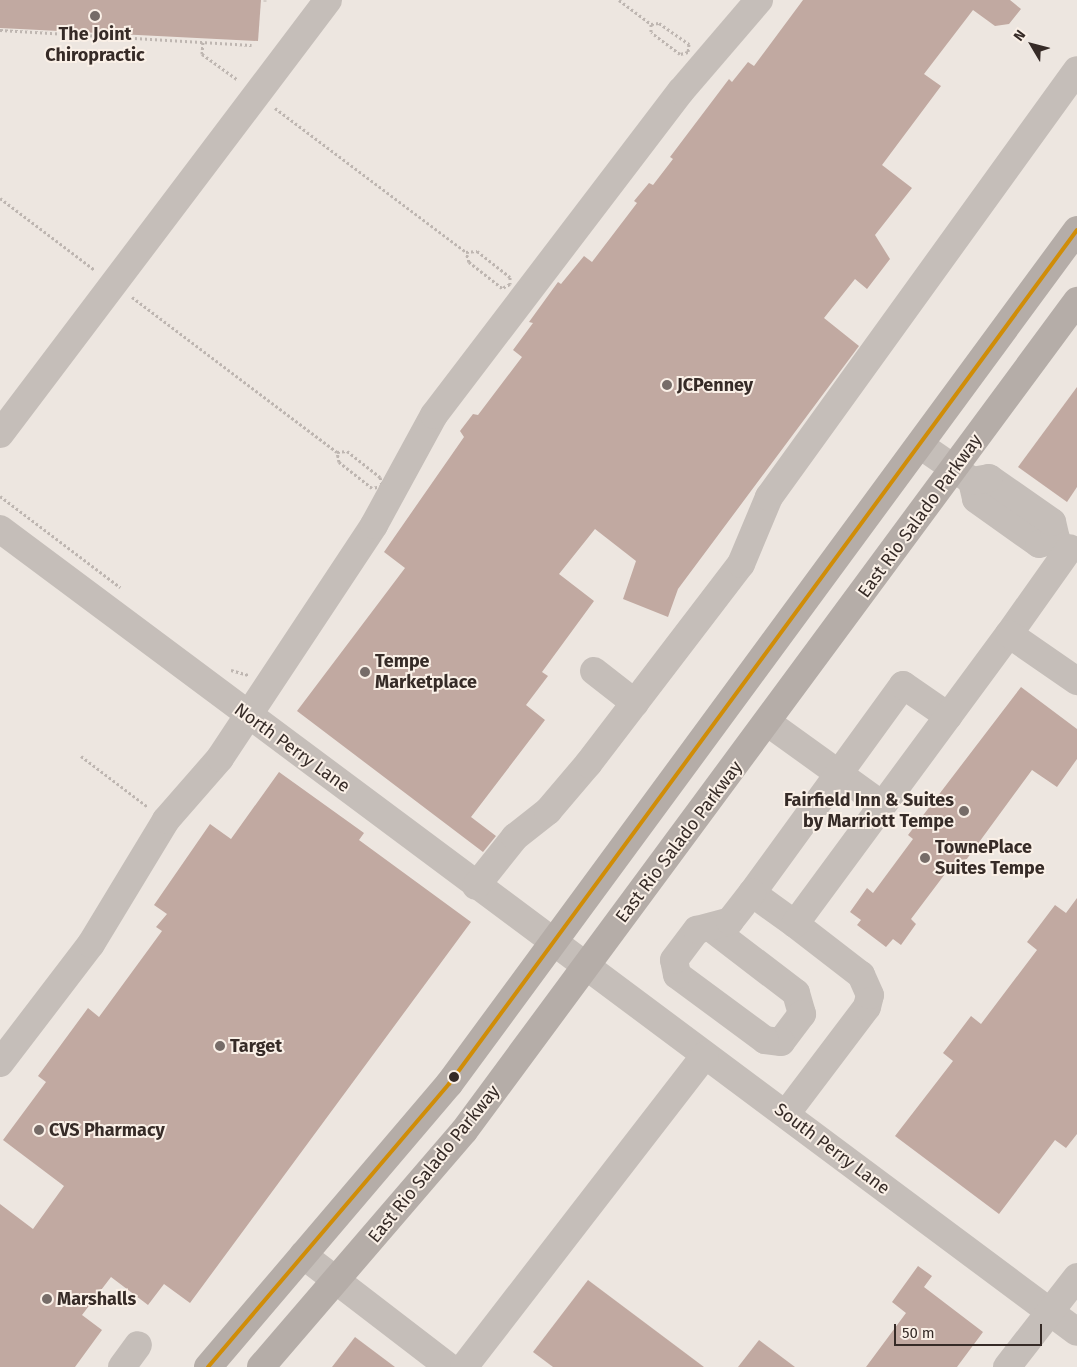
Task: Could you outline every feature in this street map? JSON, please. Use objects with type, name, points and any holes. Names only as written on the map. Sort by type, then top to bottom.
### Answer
[{"type":"main road","points":[[208,1367],[450,1084],[1077,230]]},
{"type":"main road","name":"East Rio Salado Parkway","points":[[267,1365],[464,1131],[767,722],[963,475],[1077,301]]},
{"type":"street","points":[[0,434],[328,0]]},
{"type":"street","points":[[0,1063],[91,944],[158,832],[183,798],[220,758],[374,525],[434,415],[682,91],[759,0]]},
{"type":"street","points":[[476,886],[515,837],[548,811],[635,703],[741,564],[769,497],[1077,70]]},
{"type":"street","points":[[920,445],[963,475],[976,499],[1039,544],[1068,542]]},
{"type":"street","name":"North Perry Lane","points":[[0,529],[586,967]]},
{"type":"street","points":[[795,924],[1009,634],[1068,542]]},
{"type":"street","points":[[1009,634],[1073,670]]},
{"type":"street","points":[[594,671],[635,703]]},
{"type":"street","points":[[711,928],[796,993],[802,1014],[781,1042],[765,1040],[677,975],[674,960],[697,930],[711,928],[730,921],[903,685],[948,716]]},
{"type":"street","points":[[767,722],[882,805]]},
{"type":"street","points":[[752,893],[861,975],[870,994],[867,1007],[786,1114]]},
{"type":"street","name":"South Perry Lane","points":[[586,967],[1077,1332]]},
{"type":"street","points":[[464,1367],[706,1055]]},
{"type":"street","points":[[303,1255],[339,1280],[449,1367]]},
{"type":"street","points":[[1006,1367],[1077,1277]]},
{"type":"street","points":[[122,1367],[138,1345]]},
{"type":"path","points":[[619,0],[651,24],[659,23],[689,44],[688,52],[680,54],[651,32],[651,24]]},
{"type":"path","points":[[0,30],[252,45]]},
{"type":"path","points":[[203,42],[202,54],[240,82]]},
{"type":"path","points":[[268,103],[466,252],[469,262],[502,288],[510,284],[510,277],[477,251],[466,252]]},
{"type":"path","points":[[0,198],[104,276]]},
{"type":"path","points":[[124,291],[337,452],[339,462],[372,488],[382,486],[380,477],[347,451],[337,452]]},
{"type":"path","points":[[0,496],[128,592]]},
{"type":"path","points":[[224,665],[255,680]]},
{"type":"path","points":[[81,756],[152,810]]},
{"type":"building","points":[[0,0],[261,0],[258,41],[0,28]]},
{"type":"building","points":[[803,0],[1010,0],[1021,9],[1009,24],[995,26],[973,10],[924,74],[941,86],[882,165],[912,188],[875,235],[890,259],[867,289],[855,279],[824,318],[859,346],[678,589],[668,617],[623,599],[636,561],[595,529],[559,574],[594,601],[542,672],[548,676],[526,705],[545,720],[471,817],[496,836],[483,852],[297,711],[405,568],[384,552],[464,437],[460,431],[473,414],[478,415],[522,357],[513,350],[533,323],[529,322],[558,282],[561,284],[584,256],[592,262],[637,203],[634,201],[649,183],[653,185],[673,159],[670,157],[729,79],[732,82],[748,62],[754,66]]},
{"type":"building","points":[[1077,387],[1077,487],[1067,502],[1018,467]]},
{"type":"building","name":"Fairfield Inn & Suites by Marriott Tempe","points":[[1021,687],[1077,729],[1077,759],[1057,787],[1032,770],[958,871],[951,866],[911,919],[916,924],[901,945],[893,939],[886,947],[857,925],[861,920],[850,912],[867,888],[873,893],[913,839],[908,835]]},
{"type":"building","name":"Target","points":[[279,772],[364,833],[359,840],[471,922],[190,1303],[164,1284],[148,1305],[111,1277],[82,1315],[102,1330],[75,1367],[0,1367],[0,1204],[33,1229],[64,1186],[3,1140],[46,1082],[38,1076],[88,1008],[99,1017],[162,931],[156,927],[167,914],[154,905],[210,824],[231,839]]},
{"type":"building","points":[[1077,898],[1077,1134],[1066,1148],[1055,1140],[999,1214],[895,1136],[953,1061],[943,1053],[971,1016],[981,1024],[1037,950],[1027,942],[1055,905],[1066,913]]},
{"type":"building","points":[[918,1266],[932,1276],[924,1287],[983,1332],[957,1367],[866,1367],[906,1313],[892,1302]]},
{"type":"building","points":[[588,1280],[704,1367],[553,1367],[533,1352]]},
{"type":"building","points":[[355,1337],[395,1367],[332,1367]]},
{"type":"building","points":[[759,1340],[795,1367],[738,1367]]},
{"type":"transit line","points":[[208,1367],[449,1084],[1077,230]]},
{"type":"place","name":"The Joint Chiropractic","points":[[95,16]]},
{"type":"place","name":"JCPenney","points":[[667,385]]},
{"type":"place","name":"Tempe Marketplace","points":[[365,672]]},
{"type":"place","name":"Fairfield Inn & Suites by Marriott Tempe","points":[[964,811]]},
{"type":"place","name":"TownePlace Suites Tempe","points":[[925,858]]},
{"type":"place","name":"Target","points":[[220,1046]]},
{"type":"place","name":"CVS Pharmacy","points":[[39,1130]]},
{"type":"place","name":"Marshalls","points":[[47,1299]]}]
